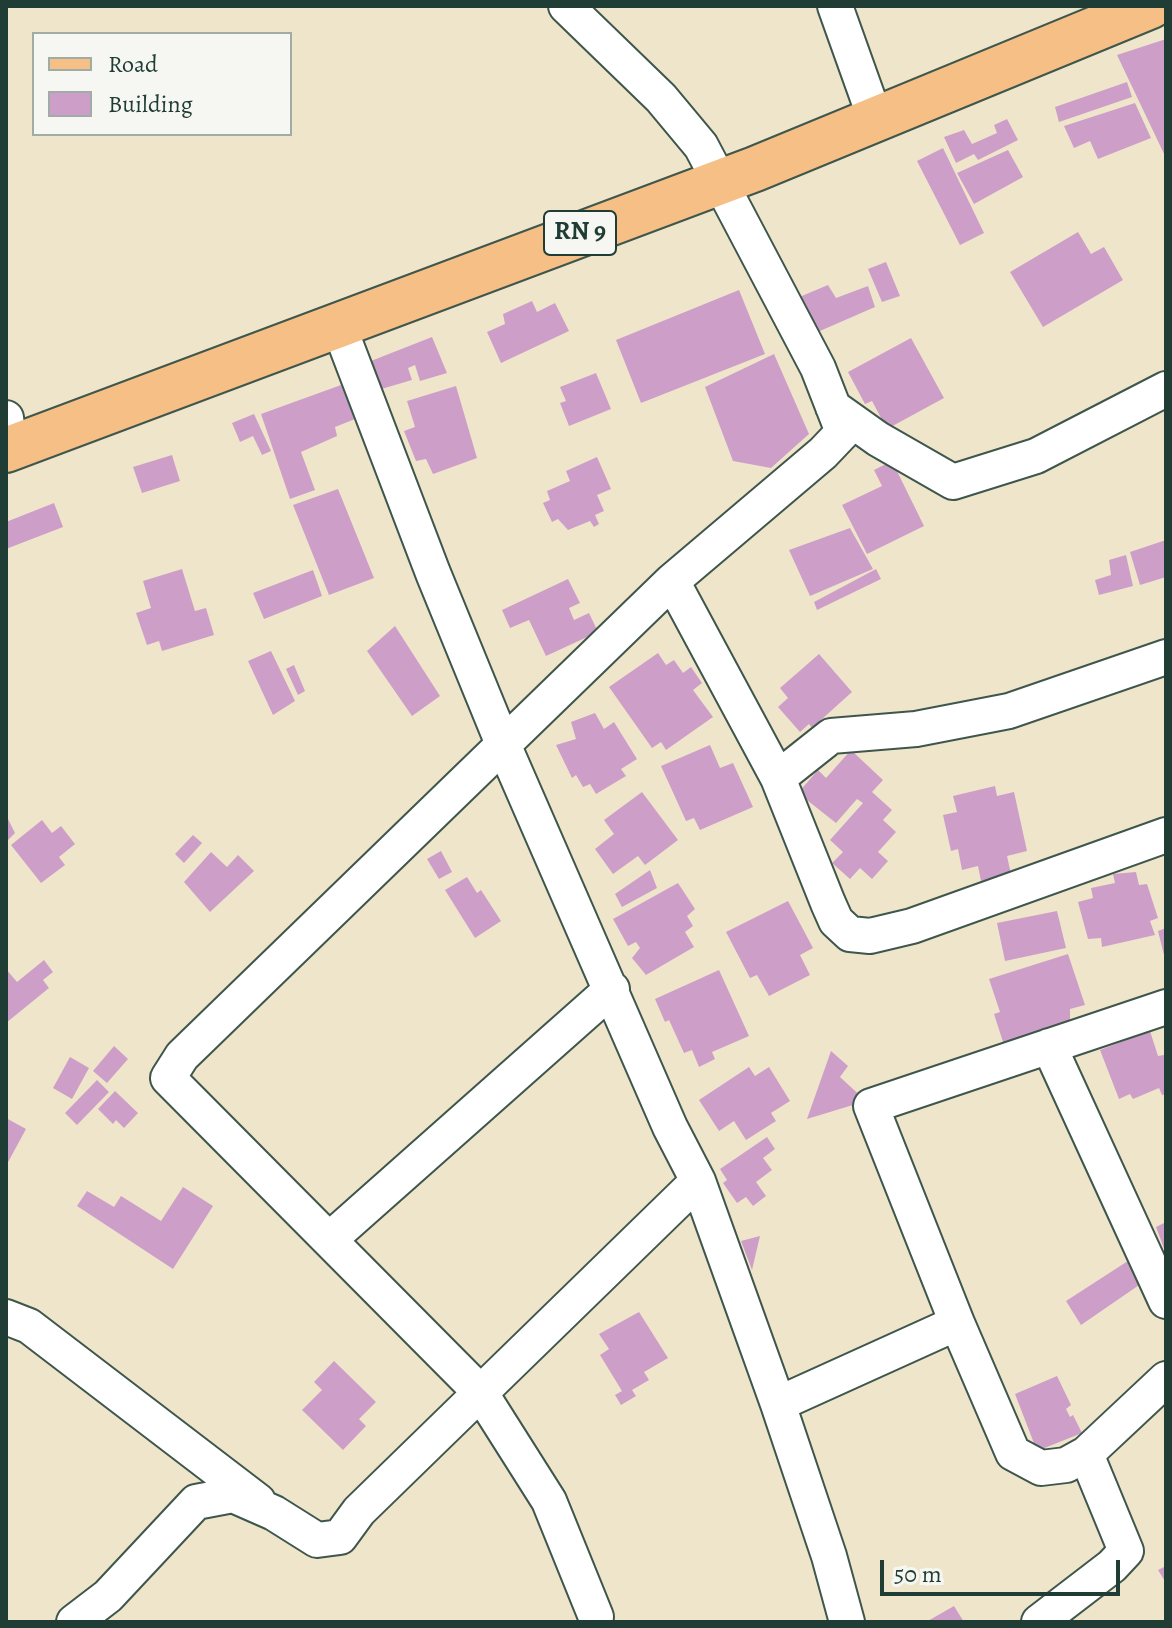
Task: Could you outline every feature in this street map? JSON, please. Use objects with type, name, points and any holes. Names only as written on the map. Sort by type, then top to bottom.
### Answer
[{"type":"main road","name":"RN 9","points":[[7,439],[338,324],[721,181],[1151,6]]},
{"type":"street","points":[[566,6],[661,98],[701,146],[818,368],[843,432],[823,453],[672,581],[182,1056],[168,1078],[480,1392],[549,1501],[596,1620]]},
{"type":"street","points":[[835,6],[875,118]]},
{"type":"street","points":[[338,324],[433,573],[503,744],[670,1127],[698,1181],[778,1404],[829,1556],[847,1622]]},
{"type":"street","points":[[833,407],[878,439],[953,482],[1036,456],[1166,389]]},
{"type":"street","points":[[672,581],[778,778],[836,921],[850,934],[860,937],[927,921],[1166,835]]},
{"type":"street","points":[[778,778],[831,736],[916,729],[1009,711],[1166,657]]},
{"type":"street","points":[[329,1240],[612,989]]},
{"type":"street","points":[[1166,1007],[871,1106],[957,1323],[1013,1453],[1041,1468],[1066,1465],[1086,1454],[1166,1379]]},
{"type":"street","points":[[1049,1046],[1166,1301]]},
{"type":"street","points":[[6,1317],[29,1326],[274,1513],[317,1540],[340,1537],[359,1511],[698,1181]]},
{"type":"street","points":[[778,1404],[957,1323]]},
{"type":"street","points":[[1039,1622],[1112,1566],[1126,1551],[1086,1454]]},
{"type":"street","points":[[74,1622],[118,1587],[196,1502],[233,1495],[274,1513]]},
{"type":"building","points":[[1166,39],[1166,158],[1117,55]]},
{"type":"building","points":[[1127,82],[1132,97],[1059,122],[1055,107]]},
{"type":"building","points":[[1135,103],[1151,138],[1098,159],[1090,141],[1074,148],[1064,126]]},
{"type":"building","points":[[1007,119],[1018,140],[978,160],[974,154],[956,163],[944,137],[964,130],[972,144],[997,133],[994,125]]},
{"type":"building","points":[[943,148],[984,233],[960,245],[917,161]]},
{"type":"building","points":[[1008,150],[1023,177],[974,204],[957,173]]},
{"type":"building","points":[[1078,232],[1091,254],[1104,247],[1123,280],[1043,327],[1010,272]]},
{"type":"building","points":[[886,262],[900,296],[882,302],[868,269]]},
{"type":"building","points":[[828,285],[836,298],[868,286],[875,307],[813,334],[797,298]]},
{"type":"building","points":[[739,290],[765,354],[641,403],[616,340]]},
{"type":"building","points":[[532,301],[537,312],[555,303],[569,331],[501,363],[487,332],[505,324],[503,314]]},
{"type":"building","points":[[432,337],[447,373],[420,381],[415,365],[408,368],[412,380],[378,390],[371,361]]},
{"type":"building","points":[[911,338],[944,398],[887,429],[872,401],[865,404],[848,372]]},
{"type":"building","points":[[774,354],[809,434],[771,468],[733,461],[705,387]]},
{"type":"building","points":[[596,373],[611,409],[569,426],[560,403],[566,401],[560,387]]},
{"type":"building","points":[[341,385],[355,419],[335,427],[337,436],[301,452],[315,490],[290,499],[261,414]]},
{"type":"building","points":[[456,386],[477,458],[433,474],[426,459],[416,461],[404,431],[415,427],[407,401]]},
{"type":"building","points":[[254,414],[271,451],[262,455],[253,436],[240,442],[232,423]]},
{"type":"building","points":[[172,455],[180,481],[142,493],[133,467]]},
{"type":"building","points":[[597,457],[611,489],[597,495],[604,511],[595,515],[599,524],[594,527],[590,521],[568,530],[558,519],[552,522],[543,503],[550,500],[547,491],[570,481],[566,471]]},
{"type":"building","points":[[892,461],[924,526],[867,554],[842,505],[882,486],[874,470]]},
{"type":"building","points":[[338,489],[374,578],[329,595],[293,505]]},
{"type":"building","points":[[54,503],[63,527],[6,549],[6,522]]},
{"type":"building","points":[[850,528],[873,569],[810,596],[789,550]]},
{"type":"building","points":[[1166,540],[1166,577],[1140,585],[1130,552]]},
{"type":"building","points":[[1126,555],[1133,586],[1099,595],[1095,580],[1111,575],[1109,560]]},
{"type":"building","points":[[182,569],[195,611],[206,608],[214,635],[162,651],[159,641],[147,645],[136,613],[151,608],[143,581]]},
{"type":"building","points":[[876,569],[881,579],[817,610],[814,602]]},
{"type":"building","points":[[313,570],[322,596],[264,619],[253,593]]},
{"type":"building","points":[[568,579],[580,603],[569,608],[574,620],[589,613],[598,632],[546,656],[529,620],[510,628],[502,610]]},
{"type":"building","points":[[395,626],[440,696],[412,716],[367,651]]},
{"type":"building","points":[[271,651],[295,701],[273,715],[248,661]]},
{"type":"building","points":[[658,653],[666,665],[674,660],[683,673],[691,667],[702,683],[693,690],[713,717],[666,750],[661,742],[652,748],[609,687]]},
{"type":"building","points":[[819,654],[852,692],[812,728],[809,724],[800,732],[778,707],[788,698],[780,688]]},
{"type":"building","points":[[294,665],[305,691],[298,695],[286,669]]},
{"type":"building","points":[[595,713],[604,729],[614,722],[637,759],[621,769],[626,776],[596,794],[590,784],[583,787],[576,775],[572,778],[556,745],[576,739],[571,722]]},
{"type":"building","points":[[710,745],[720,768],[733,763],[753,807],[700,830],[694,818],[686,821],[661,766]]},
{"type":"building","points":[[851,750],[883,780],[872,792],[892,810],[883,820],[896,832],[878,852],[888,861],[872,879],[860,868],[850,879],[832,863],[843,852],[830,840],[863,803],[857,799],[836,823],[798,793],[818,770],[826,778]]},
{"type":"building","points":[[995,786],[997,796],[1014,792],[1027,851],[1007,856],[1011,874],[981,881],[978,866],[962,870],[958,849],[951,851],[943,815],[957,812],[953,796]]},
{"type":"building","points":[[642,792],[678,840],[645,865],[638,856],[613,874],[595,849],[614,834],[604,820]]},
{"type":"building","points":[[6,815],[15,833],[6,842]]},
{"type":"building","points":[[42,820],[52,833],[61,826],[75,844],[59,857],[65,865],[41,883],[11,845]]},
{"type":"building","points":[[193,835],[202,843],[184,863],[175,854]]},
{"type":"building","points":[[441,851],[452,872],[439,879],[427,859]]},
{"type":"building","points":[[211,852],[227,867],[238,855],[254,871],[210,912],[184,882]]},
{"type":"building","points":[[650,870],[657,888],[622,907],[615,894]]},
{"type":"building","points":[[1136,872],[1139,885],[1147,884],[1158,918],[1150,921],[1155,935],[1102,947],[1101,938],[1088,939],[1078,902],[1093,898],[1091,888],[1115,883],[1113,874]]},
{"type":"building","points":[[467,877],[477,893],[481,890],[501,921],[475,938],[445,890]]},
{"type":"building","points":[[678,883],[695,909],[687,916],[693,926],[685,932],[694,947],[646,975],[632,958],[640,948],[636,942],[628,946],[613,919]]},
{"type":"building","points":[[788,901],[813,948],[800,955],[810,975],[769,996],[757,975],[750,978],[726,932]]},
{"type":"building","points":[[1057,911],[1066,948],[1005,961],[997,923]]},
{"type":"building","points":[[1166,928],[1166,959],[1165,959],[1158,931]]},
{"type":"building","points":[[1068,954],[1085,1005],[1070,1009],[1070,1024],[1004,1045],[994,1014],[1000,1012],[989,979]]},
{"type":"building","points":[[44,960],[53,972],[43,980],[49,988],[6,1023],[6,969],[17,982]]},
{"type":"building","points":[[719,970],[749,1036],[712,1052],[715,1059],[699,1067],[692,1050],[684,1053],[655,999]]},
{"type":"building","points":[[1150,1031],[1158,1056],[1164,1055],[1166,1060],[1166,1094],[1162,1095],[1159,1088],[1133,1099],[1130,1094],[1119,1099],[1100,1050]]},
{"type":"building","points":[[114,1046],[128,1059],[107,1083],[93,1071]]},
{"type":"building","points":[[831,1051],[848,1066],[840,1077],[866,1101],[807,1119]]},
{"type":"building","points":[[70,1057],[89,1068],[72,1099],[53,1088]]},
{"type":"building","points":[[749,1067],[755,1076],[769,1067],[790,1101],[771,1113],[776,1121],[746,1140],[734,1121],[719,1131],[699,1100]]},
{"type":"building","points":[[97,1080],[109,1092],[77,1125],[65,1113]]},
{"type":"building","points":[[115,1091],[138,1113],[124,1128],[116,1120],[113,1124],[98,1109]]},
{"type":"building","points":[[6,1118],[26,1129],[6,1166]]},
{"type":"building","points":[[767,1137],[775,1149],[763,1158],[772,1170],[756,1182],[766,1196],[753,1206],[746,1197],[737,1203],[723,1183],[727,1180],[720,1169]]},
{"type":"building","points":[[183,1187],[213,1206],[173,1269],[77,1206],[87,1191],[114,1207],[121,1196],[161,1221]]},
{"type":"building","points":[[1166,1222],[1166,1254],[1156,1227]]},
{"type":"building","points":[[760,1236],[752,1270],[741,1241]]},
{"type":"building","points":[[1131,1259],[1145,1281],[1081,1325],[1066,1301]]},
{"type":"building","points":[[639,1312],[668,1358],[644,1372],[649,1380],[632,1390],[636,1396],[621,1405],[615,1395],[622,1391],[600,1355],[609,1349],[599,1334]]},
{"type":"building","points":[[334,1361],[376,1402],[359,1419],[366,1426],[343,1450],[302,1410],[322,1390],[314,1382]]},
{"type":"building","points":[[1057,1376],[1071,1405],[1066,1409],[1070,1417],[1073,1415],[1082,1433],[1037,1451],[1015,1394]]},
{"type":"building","points":[[1166,1566],[1166,1583],[1158,1570]]},
{"type":"building","points":[[954,1606],[964,1622],[926,1622]]}]
